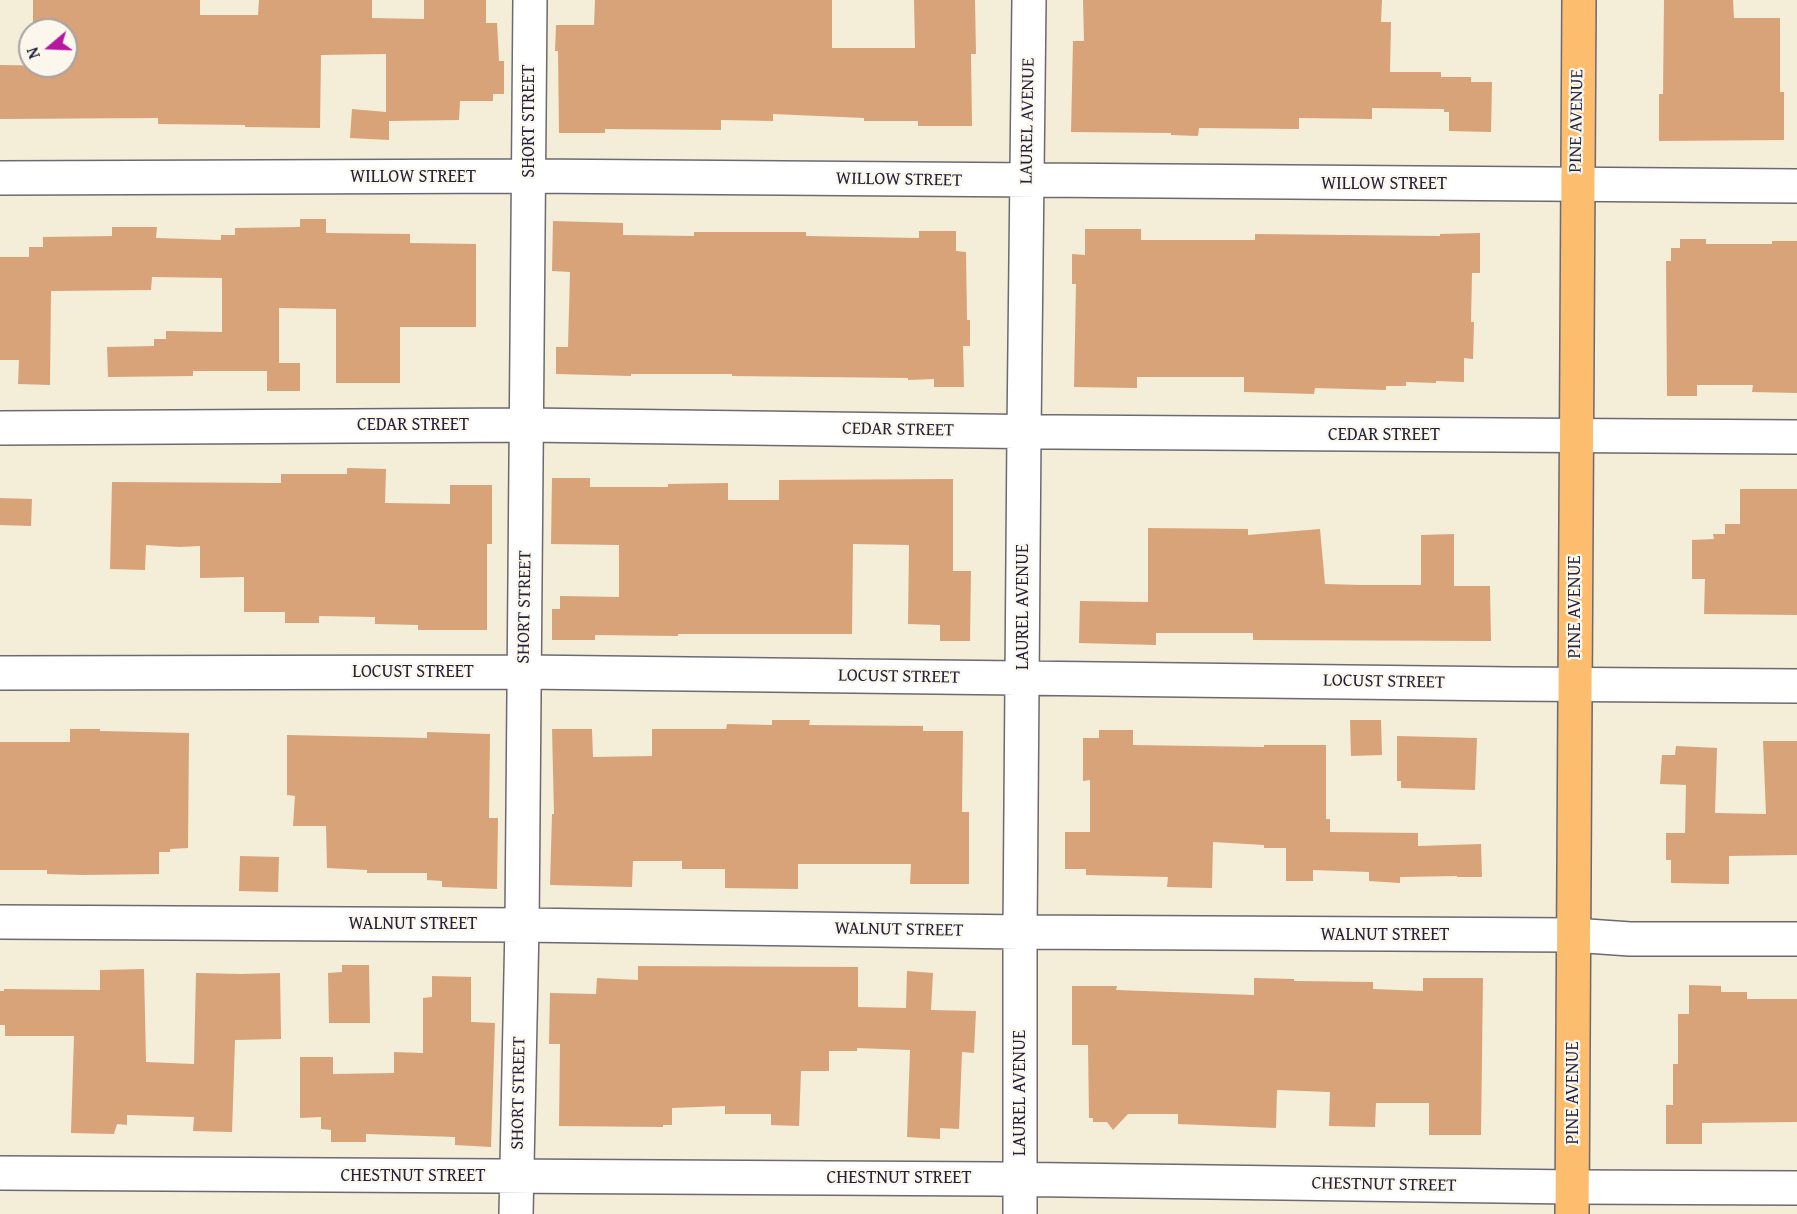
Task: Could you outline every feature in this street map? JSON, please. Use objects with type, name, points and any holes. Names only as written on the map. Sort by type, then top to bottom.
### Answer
[{"type":"main road","name":"PINE AVENUE","points":[[1572,1201],[1576,185],[1579,0]]},
{"type":"street","name":"SHORT STREET","points":[[516,1214],[522,925],[530,0]]},
{"type":"street","name":"LAUREL AVENUE","points":[[1020,1214],[1020,932],[1029,0]]},
{"type":"street","name":"WILLOW STREET","points":[[0,178],[530,176],[1797,186]]},
{"type":"street","name":"CEDAR STREET","points":[[0,428],[526,425],[1024,432],[1797,436]]},
{"type":"street","name":"LOCUST STREET","points":[[0,673],[524,672],[1797,686]]},
{"type":"street","name":"WALNUT STREET","points":[[0,922],[522,925],[1020,932],[1573,935],[1629,939],[1797,939]]},
{"type":"street","name":"CHESTNUT STREET","points":[[0,1173],[1020,1179],[1572,1201],[1797,1188]]},
{"type":"building","points":[[33,0],[200,0],[200,15],[258,15],[259,0],[372,0],[372,18],[424,19],[424,0],[486,0],[486,23],[497,23],[499,61],[504,61],[504,94],[493,94],[493,101],[460,101],[459,120],[389,121],[389,140],[350,138],[352,109],[386,112],[386,54],[321,55],[320,128],[158,124],[158,118],[0,119],[0,65],[18,65],[18,78],[78,78],[78,18],[33,18]]},
{"type":"building","points":[[595,0],[832,0],[832,48],[915,48],[914,0],[975,0],[976,54],[971,54],[972,126],[918,126],[918,121],[864,121],[864,118],[773,114],[773,121],[721,120],[721,130],[605,129],[605,133],[559,133],[556,25],[594,25]]},
{"type":"building","points":[[1083,0],[1382,0],[1381,22],[1391,22],[1390,72],[1441,72],[1441,77],[1471,77],[1471,82],[1492,82],[1491,132],[1449,131],[1449,112],[1444,112],[1444,109],[1372,108],[1372,119],[1299,118],[1299,129],[1199,128],[1198,136],[1171,135],[1171,133],[1071,132],[1073,41],[1084,41]]},
{"type":"building","points":[[1664,0],[1733,0],[1734,18],[1780,18],[1780,92],[1784,92],[1784,140],[1659,141],[1659,94],[1663,94]]},
{"type":"building","points":[[300,219],[326,219],[326,233],[410,234],[410,243],[476,244],[476,327],[400,327],[400,383],[336,383],[336,309],[279,308],[279,363],[300,363],[300,391],[267,391],[267,371],[193,371],[193,376],[108,377],[107,347],[154,346],[154,339],[166,339],[166,331],[222,332],[222,278],[152,277],[151,290],[51,291],[50,385],[18,384],[19,360],[0,360],[0,257],[29,257],[29,247],[43,247],[43,237],[112,236],[112,227],[157,227],[156,238],[221,240],[221,235],[235,235],[235,228],[300,227]]},
{"type":"building","points":[[553,221],[623,223],[623,235],[694,236],[694,232],[806,232],[806,236],[919,238],[919,231],[956,231],[956,251],[966,252],[967,320],[970,320],[970,346],[963,346],[964,387],[934,387],[934,379],[908,380],[908,378],[732,376],[732,374],[631,374],[631,376],[556,374],[556,347],[568,347],[570,272],[552,271]]},
{"type":"building","points":[[1085,229],[1141,229],[1141,240],[1255,240],[1255,234],[1440,236],[1440,234],[1480,233],[1480,273],[1472,273],[1473,359],[1464,358],[1464,382],[1406,382],[1406,386],[1386,386],[1386,390],[1315,388],[1314,394],[1244,392],[1244,377],[1137,377],[1137,388],[1074,387],[1076,284],[1072,284],[1072,254],[1085,255]]},
{"type":"building","points":[[1680,239],[1706,239],[1706,244],[1772,244],[1772,241],[1797,241],[1797,393],[1752,392],[1753,385],[1697,385],[1697,396],[1667,396],[1666,261],[1671,261],[1671,248],[1680,248]]},
{"type":"building","points":[[347,468],[386,469],[385,503],[450,504],[450,485],[492,485],[492,544],[487,544],[487,630],[418,630],[418,625],[375,624],[375,617],[319,616],[319,623],[285,623],[285,612],[244,612],[244,577],[200,578],[200,546],[146,545],[145,570],[110,569],[112,482],[281,483],[281,474],[347,474]]},
{"type":"building","points":[[552,478],[590,478],[590,487],[668,487],[668,484],[728,483],[728,500],[779,500],[779,480],[953,479],[953,571],[971,571],[970,641],[940,641],[940,625],[908,624],[909,545],[853,544],[852,634],[595,635],[595,640],[552,640],[552,609],[560,609],[560,596],[619,597],[619,545],[551,544]]},
{"type":"building","points":[[1740,489],[1797,489],[1797,615],[1704,614],[1705,579],[1692,579],[1692,540],[1714,539],[1713,534],[1725,534],[1725,524],[1740,524]]},
{"type":"building","points":[[0,498],[32,499],[31,526],[0,525]]},
{"type":"building","points":[[1148,528],[1248,529],[1248,535],[1320,529],[1325,584],[1361,585],[1421,585],[1421,535],[1454,534],[1454,586],[1490,586],[1491,641],[1253,640],[1253,633],[1156,633],[1156,645],[1079,643],[1080,601],[1148,602]]},
{"type":"building","points":[[772,720],[810,720],[809,725],[923,726],[923,731],[963,731],[962,812],[969,812],[969,884],[910,884],[911,864],[798,864],[798,889],[725,888],[725,869],[682,869],[682,861],[633,861],[632,887],[550,885],[552,814],[554,814],[552,729],[592,729],[593,757],[652,756],[652,729],[726,729],[727,724],[772,725]]},
{"type":"building","points":[[1350,720],[1381,720],[1382,755],[1351,756]]},
{"type":"building","points":[[70,729],[189,733],[188,848],[159,852],[159,874],[83,875],[47,874],[47,870],[0,870],[0,742],[70,742]]},
{"type":"building","points":[[1099,730],[1133,730],[1133,745],[1264,747],[1264,745],[1326,745],[1326,819],[1330,819],[1330,832],[1418,833],[1418,846],[1481,844],[1482,877],[1400,877],[1400,883],[1369,881],[1369,872],[1313,870],[1313,881],[1286,881],[1286,848],[1264,848],[1264,845],[1213,842],[1212,888],[1167,887],[1168,877],[1086,875],[1086,869],[1065,869],[1065,832],[1090,832],[1090,780],[1083,781],[1083,738],[1099,738]]},
{"type":"building","points":[[427,732],[490,734],[489,818],[498,818],[497,889],[442,887],[442,881],[427,880],[427,873],[367,873],[367,870],[327,868],[326,826],[293,826],[295,796],[287,795],[287,735],[427,738]]},
{"type":"building","points":[[1397,736],[1477,738],[1475,790],[1401,788],[1401,781],[1397,781]]},
{"type":"building","points":[[1763,741],[1797,741],[1797,855],[1729,856],[1729,884],[1671,883],[1671,860],[1666,860],[1666,833],[1685,833],[1686,785],[1660,784],[1662,755],[1675,755],[1676,746],[1717,748],[1715,813],[1766,814]]},
{"type":"building","points":[[240,856],[279,857],[278,892],[239,891]]},
{"type":"building","points":[[342,965],[369,965],[370,1023],[329,1023],[328,973],[342,972]]},
{"type":"building","points":[[638,966],[858,967],[858,1007],[906,1008],[907,971],[933,973],[931,1010],[976,1011],[974,1053],[962,1052],[959,1129],[940,1128],[940,1139],[907,1137],[910,1050],[857,1048],[857,1051],[829,1051],[829,1071],[801,1071],[799,1126],[771,1125],[771,1114],[725,1114],[725,1106],[672,1108],[672,1125],[663,1125],[663,1127],[559,1126],[560,1044],[549,1044],[550,993],[596,994],[597,978],[638,980]]},
{"type":"building","points":[[144,969],[146,1062],[194,1064],[196,973],[280,973],[281,1039],[235,1040],[232,1132],[193,1131],[194,1117],[127,1115],[127,1125],[117,1124],[114,1134],[71,1133],[74,1036],[5,1036],[5,1025],[0,1025],[0,991],[4,989],[100,990],[100,970]]},
{"type":"building","points":[[432,976],[471,977],[471,1022],[495,1023],[491,1147],[455,1145],[455,1137],[366,1134],[366,1142],[331,1142],[331,1130],[321,1129],[321,1117],[300,1118],[300,1057],[333,1057],[333,1074],[394,1073],[394,1052],[423,1053],[423,998],[432,997]]},
{"type":"building","points":[[1254,978],[1373,982],[1373,989],[1423,991],[1423,978],[1483,978],[1481,1135],[1429,1135],[1429,1103],[1376,1103],[1375,1127],[1329,1126],[1330,1092],[1277,1090],[1276,1128],[1178,1124],[1178,1114],[1128,1114],[1113,1130],[1107,1122],[1093,1122],[1093,1118],[1089,1118],[1088,1045],[1072,1045],[1072,986],[1117,986],[1116,990],[1254,995]]},
{"type":"building","points":[[1689,985],[1721,986],[1721,992],[1747,992],[1747,999],[1797,999],[1797,1122],[1702,1123],[1702,1144],[1666,1144],[1666,1105],[1673,1105],[1673,1064],[1678,1064],[1678,1014],[1689,1014]]}]
